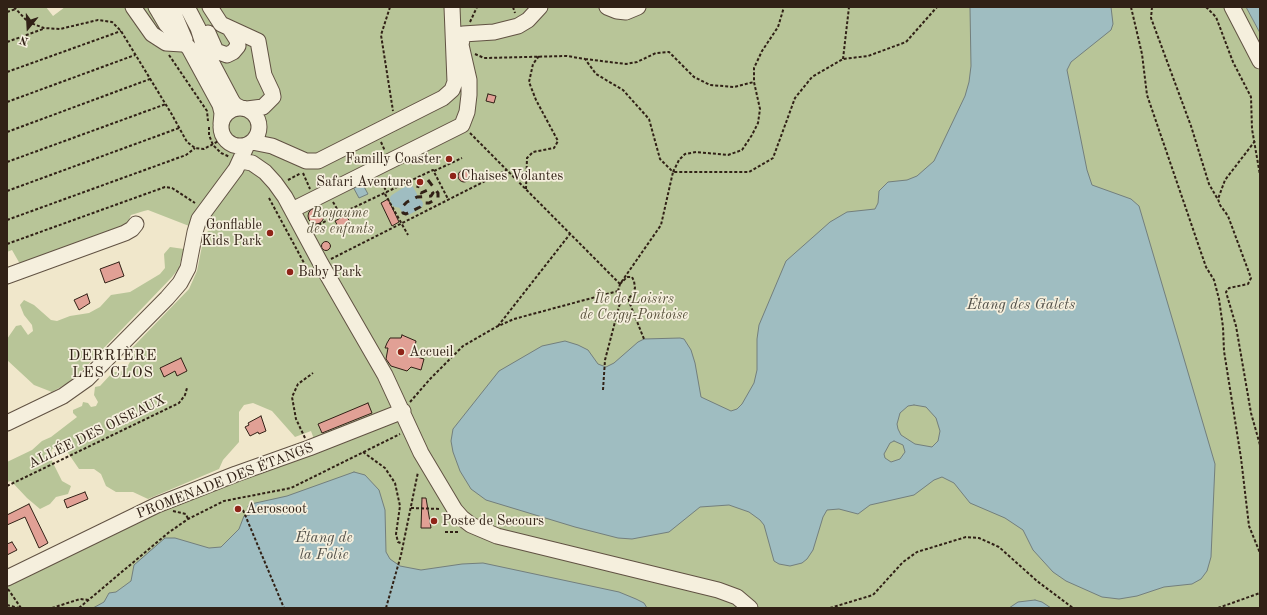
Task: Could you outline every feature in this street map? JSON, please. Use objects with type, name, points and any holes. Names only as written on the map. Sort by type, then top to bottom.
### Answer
[{"type":"street","points":[[134,7],[152,34],[166,43],[185,46]]},
{"type":"street","points":[[148,7],[161,28],[185,46]]},
{"type":"street","points":[[156,7],[166,24],[185,46]]},
{"type":"street","points":[[164,7],[220,105],[222,113],[222,138],[235,150],[238,163]]},
{"type":"street","points":[[171,7],[185,46]]},
{"type":"street","points":[[178,7],[182,15],[185,46]]},
{"type":"street","points":[[7,423],[62,396],[87,379],[167,298],[180,283],[188,268],[195,232],[205,210],[250,144],[259,134],[259,123],[254,114],[235,105],[232,101],[205,50],[198,28],[187,7]]},
{"type":"street","points":[[195,7],[214,48],[216,51],[224,55],[233,52],[238,46],[237,40],[230,29]]},
{"type":"street","points":[[210,7],[218,21],[230,29],[258,41],[264,75],[272,92],[272,99],[266,105],[258,109],[234,109],[227,113],[222,138]]},
{"type":"street","points":[[222,138],[240,146],[250,144],[267,144],[302,160],[314,161],[397,122],[443,98],[454,87],[452,7]]},
{"type":"street","points":[[292,210],[462,125],[468,112],[469,95],[469,80],[461,45],[463,34],[494,32],[518,26],[528,20],[540,7]]},
{"type":"street","points":[[607,7],[617,11],[626,12],[638,7]]},
{"type":"street","points":[[1232,7],[1260,61]]},
{"type":"street","points":[[238,163],[256,165],[270,176],[274,192],[292,210],[304,232],[316,269],[385,375],[421,452],[455,510],[471,525],[497,536],[718,590],[737,597],[750,608]]},
{"type":"street","points":[[7,276],[125,233],[136,224]]},
{"type":"street","name":"PROMENADE DES ÉTANGS","points":[[7,578],[157,505],[403,411]]},
{"type":"street","name":"PROMENADE DES ÉTANGS","points":[[7,571],[150,502],[308,439]]},
{"type":"path","points":[[390,7],[381,35],[393,114],[397,122]]},
{"type":"path","points":[[603,390],[605,360],[621,299],[618,291],[620,284],[661,225],[673,172],[679,160],[685,154],[696,152],[728,155],[742,150],[758,123],[760,110],[754,82],[754,68],[762,51],[778,27],[784,7]]},
{"type":"path","points":[[843,59],[849,7]]},
{"type":"path","points":[[585,59],[596,74],[623,90],[649,119],[660,159],[673,172],[749,172],[773,158],[795,98],[812,77],[843,59],[868,56],[906,42],[937,7]]},
{"type":"path","points":[[1132,7],[1142,54],[1147,96],[1206,267],[1214,280],[1219,299],[1224,327],[1224,351],[1241,458],[1249,526],[1260,553]]},
{"type":"path","points":[[1152,7],[1151,18],[1189,118],[1209,184],[1218,199],[1220,206],[1228,216],[1250,278],[1248,284],[1229,288],[1226,292],[1236,326],[1251,413],[1260,445]]},
{"type":"path","points":[[1206,7],[1216,17],[1233,62],[1251,96],[1252,129],[1260,175]]},
{"type":"path","points":[[7,12],[15,8],[28,22],[44,28],[60,29],[102,20],[112,22],[121,31],[166,104],[186,142],[195,148],[204,149],[222,138]]},
{"type":"path","points":[[7,42],[44,28]]},
{"type":"path","points":[[7,72],[121,31]]},
{"type":"path","points":[[461,45],[469,52],[484,58],[567,56],[626,64],[637,62],[656,53],[669,52],[694,77],[710,85],[734,87],[754,82]]},
{"type":"path","points":[[168,53],[207,111],[209,135],[222,138]]},
{"type":"path","points":[[7,102],[135,55]]},
{"type":"path","points":[[526,190],[527,158],[533,152],[554,148],[558,141],[539,106],[529,82],[533,64],[539,56]]},
{"type":"path","points":[[7,132],[150,79]]},
{"type":"path","points":[[7,162],[166,104]]},
{"type":"path","points":[[462,125],[620,284]]},
{"type":"path","points":[[7,191],[179,128]]},
{"type":"path","points":[[222,138],[221,154],[238,163]]},
{"type":"path","points":[[379,139],[387,154]]},
{"type":"path","points":[[1218,199],[1225,180],[1255,141]]},
{"type":"path","points":[[7,220],[186,155],[195,148]]},
{"type":"path","points":[[304,232],[427,172],[434,171],[462,158]]},
{"type":"path","points":[[376,168],[386,193],[408,235]]},
{"type":"path","points":[[302,172],[274,192],[316,269],[448,199],[507,170]]},
{"type":"path","points":[[434,171],[448,199]]},
{"type":"path","points":[[7,244],[165,187],[172,188],[205,210]]},
{"type":"path","points":[[328,191],[340,214]]},
{"type":"path","points":[[496,327],[570,234]]},
{"type":"path","points":[[620,284],[627,277],[632,278],[635,288],[632,295],[628,299],[621,299]]},
{"type":"path","points":[[403,411],[431,378],[463,346],[496,327],[514,320],[618,291]]},
{"type":"path","points":[[628,299],[644,339]]},
{"type":"path","points":[[308,439],[296,419],[292,397],[298,384],[313,374]]},
{"type":"path","name":"ALLÉE DES OISEAUX","points":[[7,486],[179,403],[185,395],[187,388]]},
{"type":"path","points":[[79,608],[168,533],[188,519],[224,501],[291,488],[410,429]]},
{"type":"path","points":[[363,452],[385,468],[395,483],[400,506],[396,534],[398,542],[403,544]]},
{"type":"path","points":[[386,608],[401,554],[421,452]]},
{"type":"path","points":[[411,508],[455,510]]},
{"type":"path","points":[[244,510],[284,608]]},
{"type":"path","points":[[186,514],[188,519]]},
{"type":"path","points":[[830,608],[873,595],[903,562],[917,552],[948,541],[973,537],[985,540],[999,547],[1037,581],[1073,608]]},
{"type":"path","points":[[7,588],[20,608]]},
{"type":"path","points":[[1218,608],[1260,593]]},
{"type":"path","points":[[52,608],[80,599],[89,600]]},
{"type":"path","points":[[7,605],[20,608]]},
{"type":"green space","name":"Île de Loisirs de Cergy-Pontoise","points":[[7,7],[46,7],[53,16],[65,7],[1246,7],[1260,33],[1260,608],[7,608],[7,574],[315,442],[311,431],[295,437],[272,411],[253,403],[244,405],[239,412],[239,442],[223,460],[219,469],[148,499],[133,492],[116,492],[106,486],[101,474],[94,469],[79,469],[66,450],[59,446],[52,449],[50,457],[62,481],[71,486],[68,494],[56,497],[50,504],[40,509],[11,481],[7,482],[7,462],[32,450],[42,441],[51,437],[77,417],[73,413],[73,410],[82,406],[83,402],[88,403],[91,407],[96,406],[98,402],[94,395],[95,387],[100,386],[113,372],[120,372],[126,369],[135,353],[132,348],[189,289],[197,271],[204,236],[208,231],[215,229],[206,227],[202,231],[148,210],[131,215],[126,226],[20,264],[12,250],[7,252]]},
{"type":"green space","points":[[170,247],[184,249],[179,268],[79,374],[66,384],[52,392],[34,385],[7,360],[7,339],[16,326],[21,325],[28,335],[33,331],[32,325],[24,315],[20,305],[24,300],[34,305],[51,320],[57,321],[70,316],[89,313],[100,307],[111,295],[130,292],[160,274],[165,268],[164,254]]},
{"type":"water","name":"Étang des Galets","points":[[970,7],[1111,7],[1113,24],[1111,30],[1071,62],[1067,70],[1087,170],[1092,185],[1131,199],[1139,206],[1215,464],[1211,557],[1207,571],[1201,579],[1192,584],[1164,587],[1137,596],[1119,599],[1102,597],[1066,581],[1053,572],[1033,550],[1023,530],[1005,518],[970,503],[954,483],[942,477],[934,480],[914,495],[870,505],[858,514],[839,509],[827,510],[823,517],[813,550],[807,559],[802,563],[790,566],[779,564],[774,561],[764,525],[760,520],[749,512],[729,505],[700,507],[669,532],[632,539],[618,538],[575,527],[486,500],[471,489],[460,471],[453,452],[451,441],[453,429],[499,371],[542,346],[565,341],[578,345],[588,350],[598,364],[606,367],[614,363],[638,342],[644,339],[684,339],[691,350],[695,363],[701,397],[731,411],[737,409],[742,404],[754,383],[757,370],[757,339],[759,325],[786,261],[830,222],[847,212],[875,209],[878,203],[879,191],[888,182],[907,180],[917,176],[934,161],[965,96],[971,66]],"holes":[[[914,405],[926,407],[936,418],[940,431],[938,441],[932,447],[915,444],[901,435],[898,429],[897,424],[900,413],[908,406]],[[894,441],[903,445],[905,452],[900,459],[891,462],[885,458],[884,454],[890,443]]]},
{"type":"water","points":[[1246,7],[1260,7],[1260,33]]},
{"type":"water","points":[[361,181],[368,194],[359,198],[352,185]]},
{"type":"water","name":"Étang de la Folie","points":[[354,472],[365,475],[379,490],[385,510],[386,552],[390,559],[400,566],[421,570],[462,564],[483,563],[619,592],[644,603],[647,608],[93,608],[104,602],[109,593],[116,592],[131,581],[134,565],[165,538],[175,538],[209,548],[221,547],[239,529],[244,516],[250,515],[248,506],[251,504],[287,496]]},
{"type":"water","points":[[1035,600],[1042,602],[1051,608],[1009,608],[1018,602]]},
{"type":"building","points":[[488,94],[496,96],[494,103],[486,101]]},
{"type":"building","points":[[462,170],[466,170],[470,176],[466,182],[462,182],[458,178],[458,174]]},
{"type":"building","points":[[388,199],[399,222],[392,226],[381,203]]},
{"type":"building","points":[[313,208],[319,208],[324,213],[322,222],[319,224],[313,224],[308,219],[308,213]]},
{"type":"building","points":[[346,215],[351,224],[340,230],[335,221]]},
{"type":"building","points":[[326,241],[331,246],[326,251],[321,246]]},
{"type":"building","points":[[119,262],[124,276],[105,283],[100,269]]},
{"type":"building","points":[[87,294],[90,303],[79,310],[74,300]]},
{"type":"building","name":"Accueil","points":[[402,335],[416,341],[413,356],[424,359],[421,370],[411,367],[407,371],[391,366],[386,359],[388,348],[385,348],[390,338],[401,338]]},
{"type":"building","points":[[181,358],[187,371],[177,376],[175,371],[164,377],[160,368]]},
{"type":"building","points":[[368,403],[372,413],[322,433],[318,424]]},
{"type":"building","points":[[261,416],[266,431],[259,434],[258,432],[250,436],[245,427],[249,425],[248,423]]},
{"type":"building","points":[[85,492],[88,499],[67,508],[64,500]]},
{"type":"building","points":[[422,498],[426,498],[431,528],[421,528]]},
{"type":"building","points":[[29,504],[48,543],[39,548],[25,517],[7,525],[7,515]]},
{"type":"building","points":[[12,542],[17,550],[7,555],[7,544]]},
{"type":"waterway","points":[[409,190],[412,195],[407,200],[409,205],[416,203],[418,204],[407,210],[402,203],[396,202],[395,199],[409,190]]},
{"type":"railway","points":[[428,180],[438,193],[438,198],[429,203],[423,203],[420,207],[406,214],[403,213],[402,207],[407,202],[417,197],[431,196],[433,193],[430,189],[421,193],[417,191],[418,186],[428,180]]},
{"type":"place","name":"Familly Coaster","points":[[449,159]]},
{"type":"place","name":"Chaises Volantes","points":[[453,176]]},
{"type":"place","name":"Safari Aventure","points":[[420,182]]},
{"type":"place","name":"Gonflable Kids Park","points":[[270,233]]},
{"type":"place","name":"Baby Park","points":[[290,272]]},
{"type":"place","name":"Accueil","points":[[401,352]]},
{"type":"place","name":"Aeroscoot","points":[[238,509]]},
{"type":"place","name":"Poste de Secours","points":[[434,521]]},
{"type":"district","name":"DERRIÈRE LES CLOS","points":[[113,364]]},
{"type":"park label","name":"Royaume des enfants","points":[[340,222]]}]
